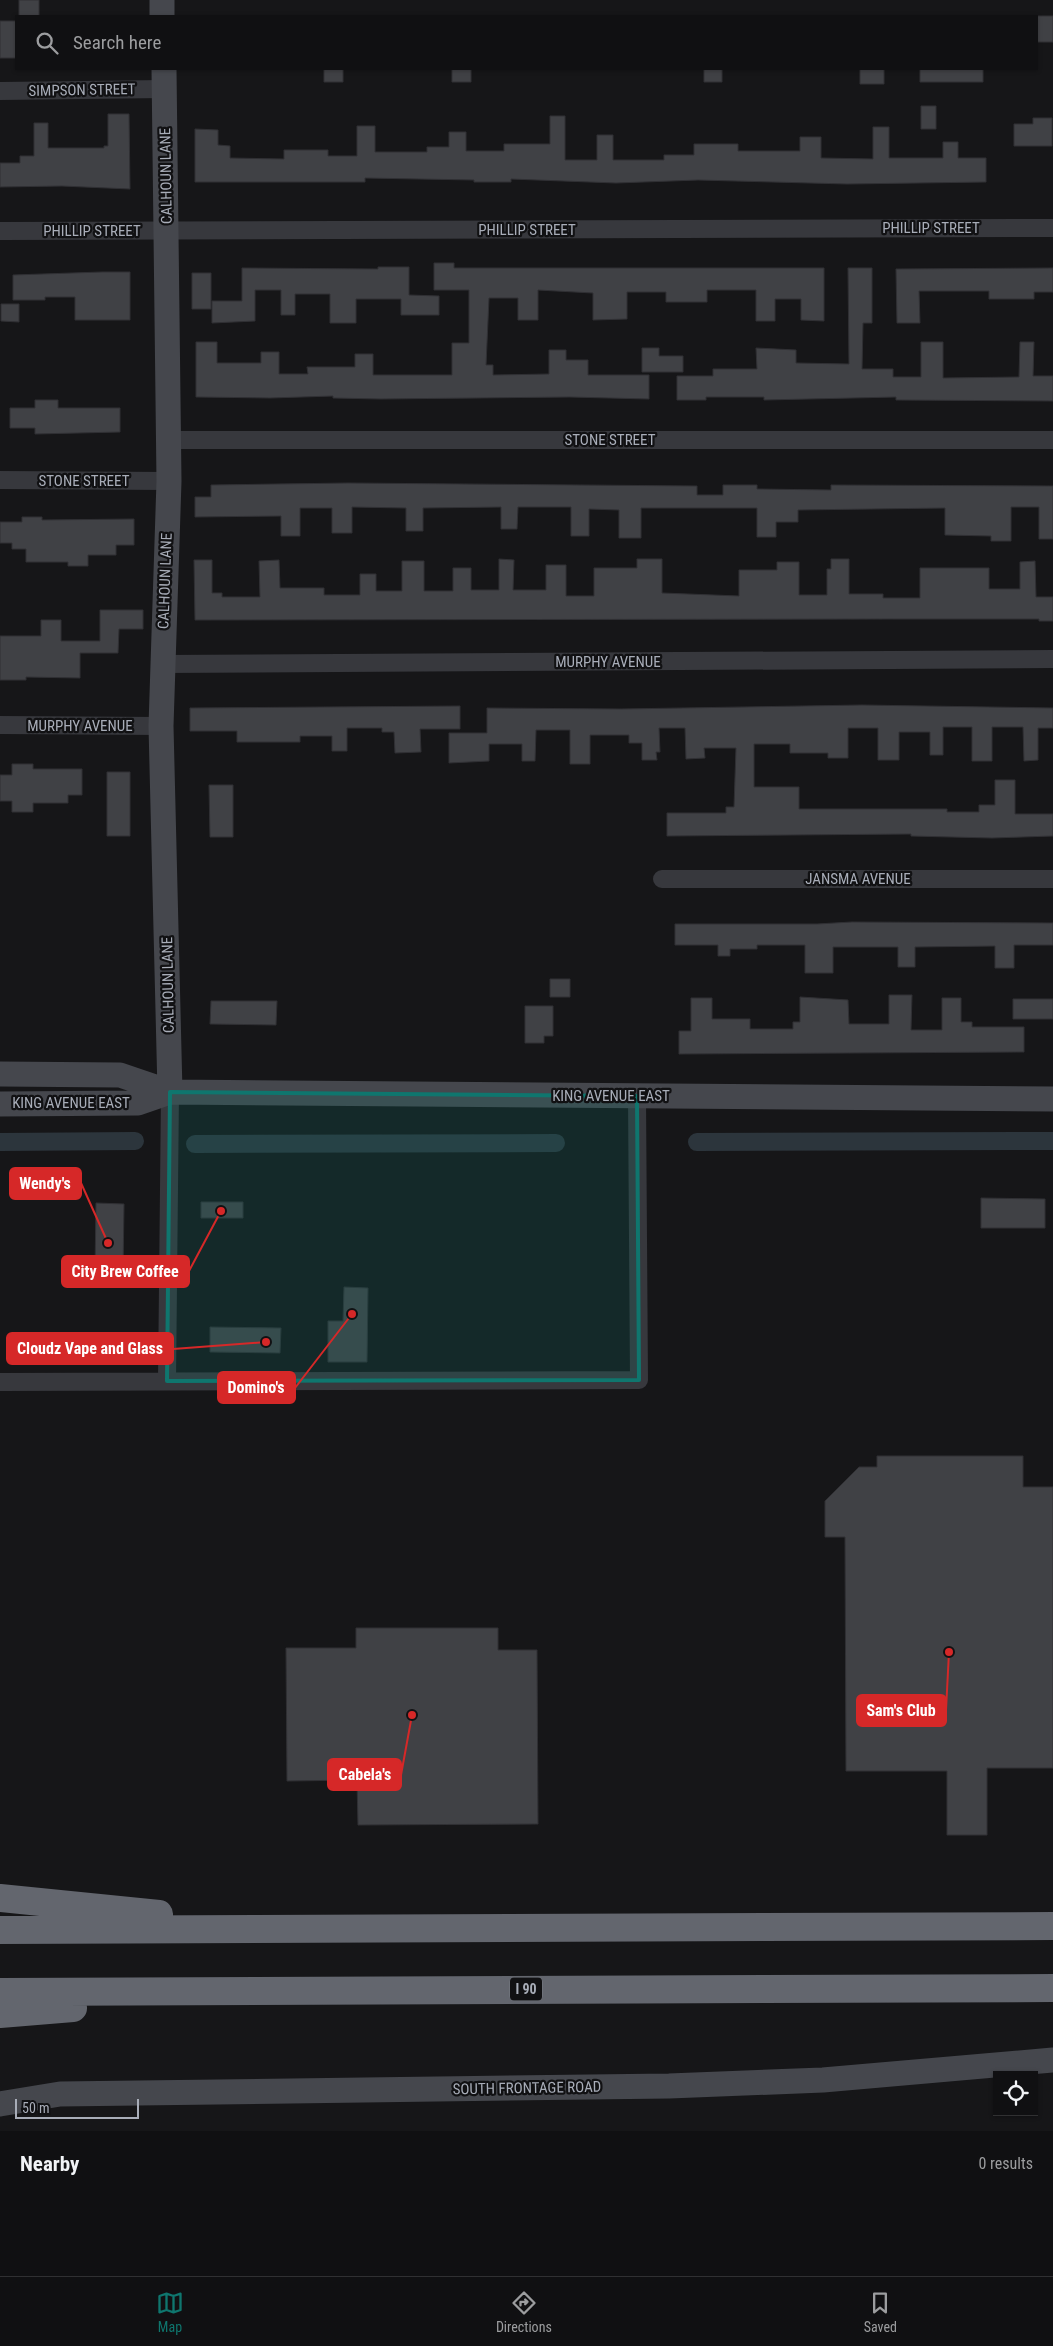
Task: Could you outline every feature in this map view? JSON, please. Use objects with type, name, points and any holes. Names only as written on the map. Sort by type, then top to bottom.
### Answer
[{"type":"highway","points":[[0,1898],[305,1928]]},
{"type":"highway","points":[[0,1930],[1053,1926]]},
{"type":"highway","name":"I 90","points":[[0,1992],[1053,1988]]},
{"type":"highway","points":[[0,2014],[294,1990]]},
{"type":"main road","points":[[162,0],[162,15]]},
{"type":"main road","name":"CALHOUN LANE","points":[[165,79],[167,440],[169,481],[161,726],[170,1092]]},
{"type":"main road","name":"KING AVENUE EAST","points":[[0,1074],[120,1075],[170,1092],[1053,1099]]},
{"type":"main road","name":"KING AVENUE EAST","points":[[0,1104],[138,1103],[170,1092]]},
{"type":"main road","name":"SOUTH FRONTAGE ROAD","points":[[0,2104],[60,2094],[669,2086],[823,2080],[1053,2060]]},
{"type":"street","name":"SIMPSON STREET","points":[[0,91],[165,79]]},
{"type":"street","name":"PHILLIP STREET","points":[[0,231],[1053,228]]},
{"type":"street","name":"STONE STREET","points":[[167,440],[1053,440]]},
{"type":"street","name":"STONE STREET","points":[[0,480],[169,481]]},
{"type":"street","name":"MURPHY AVENUE","points":[[162,664],[1053,659]]},
{"type":"street","name":"MURPHY AVENUE","points":[[0,725],[161,726]]},
{"type":"street","name":"JANSMA AVENUE","points":[[662,879],[1053,879]]},
{"type":"street","points":[[167,1381],[170,1092]]},
{"type":"street","points":[[0,1382],[639,1380],[637,1096]]},
{"type":"highlighted area","points":[[170,1092],[637,1096],[639,1380],[167,1381]]},
{"type":"building","points":[[19,0],[39,0],[39,15],[19,15]]},
{"type":"building","points":[[1038,16],[1053,16],[1053,42],[1038,42]]},
{"type":"building","points":[[0,21],[15,21],[15,58],[0,58]]},
{"type":"building","points":[[324,70],[343,70],[343,82],[324,82]]},
{"type":"building","points":[[452,70],[471,70],[471,82],[452,82]]},
{"type":"building","points":[[704,70],[722,70],[722,82],[704,82]]},
{"type":"building","points":[[860,70],[884,70],[884,84],[860,84]]},
{"type":"building","points":[[920,70],[983,70],[983,82],[920,82]]},
{"type":"building","points":[[921,106],[936,106],[936,129],[921,129]]},
{"type":"building","points":[[108,114],[129,114],[130,189],[62,186],[0,187],[0,163],[20,163],[20,156],[34,156],[34,123],[48,123],[48,148],[104,148],[104,146],[108,146]]},
{"type":"building","points":[[550,116],[565,116],[565,160],[597,160],[597,135],[613,135],[613,160],[664,160],[664,155],[694,155],[694,144],[738,144],[738,151],[800,151],[800,137],[821,137],[821,158],[873,159],[873,127],[889,127],[889,158],[943,158],[943,142],[958,142],[958,158],[986,158],[986,182],[847,184],[698,180],[616,183],[511,179],[511,182],[474,182],[474,180],[365,178],[365,182],[195,182],[195,129],[218,130],[218,145],[230,146],[230,158],[284,159],[284,150],[328,150],[328,156],[357,156],[357,126],[375,126],[375,152],[427,152],[427,147],[449,147],[449,132],[466,132],[466,151],[504,151],[504,144],[550,144]]},
{"type":"building","points":[[1033,118],[1052,118],[1052,146],[1014,146],[1014,124],[1033,124]]},
{"type":"building","points":[[434,263],[454,263],[454,268],[824,268],[824,321],[801,320],[801,299],[775,299],[775,321],[756,321],[756,290],[707,290],[707,302],[666,302],[666,292],[627,292],[627,319],[593,320],[593,293],[538,290],[538,320],[518,320],[518,298],[489,298],[486,365],[493,365],[493,375],[549,374],[549,350],[566,350],[566,360],[588,360],[588,375],[649,375],[649,399],[570,397],[381,399],[333,398],[333,396],[270,398],[196,397],[196,342],[217,342],[217,363],[261,363],[261,352],[279,352],[279,374],[308,374],[307,367],[355,367],[355,354],[373,354],[373,375],[452,375],[452,343],[469,343],[469,290],[434,290]]},
{"type":"building","points":[[378,267],[409,267],[409,295],[439,296],[439,315],[401,315],[401,299],[356,299],[356,323],[330,323],[330,294],[295,294],[295,315],[281,315],[281,290],[255,290],[255,321],[212,323],[212,301],[242,301],[242,268],[378,269]]},
{"type":"building","points":[[848,268],[872,268],[872,323],[863,323],[862,369],[893,369],[893,377],[921,377],[921,342],[943,342],[943,378],[1019,377],[1020,342],[1034,342],[1033,376],[1053,376],[1053,401],[896,400],[896,397],[764,400],[764,397],[706,397],[706,400],[677,400],[677,376],[713,376],[713,369],[757,369],[756,348],[796,350],[796,363],[849,364]]},
{"type":"building","points":[[1053,268],[1053,292],[1034,292],[1034,299],[989,299],[989,291],[919,291],[920,323],[897,323],[896,269]]},
{"type":"building","points":[[130,272],[130,320],[75,320],[75,297],[45,297],[45,300],[13,300],[13,275]]},
{"type":"building","points":[[192,273],[211,273],[211,309],[192,309]]},
{"type":"building","points":[[1,304],[19,304],[19,322],[1,321]]},
{"type":"building","points":[[642,348],[659,348],[659,356],[683,356],[683,372],[642,372]]},
{"type":"building","points":[[35,400],[58,400],[58,408],[120,408],[120,432],[35,434],[35,428],[10,428],[10,408],[35,408]]},
{"type":"building","points":[[348,483],[697,486],[697,495],[723,495],[723,485],[757,485],[757,489],[831,490],[831,485],[1053,486],[1053,539],[1039,539],[1039,507],[1011,507],[1011,541],[991,541],[991,536],[945,535],[945,508],[798,510],[798,522],[776,522],[776,537],[757,537],[757,508],[641,508],[641,538],[619,538],[619,510],[589,509],[589,536],[571,536],[571,507],[518,507],[517,529],[501,529],[501,507],[423,508],[423,531],[406,531],[406,508],[352,507],[352,533],[332,533],[332,508],[300,508],[300,536],[281,536],[281,516],[195,517],[195,497],[211,497],[211,485]]},
{"type":"building","points":[[22,517],[42,517],[42,520],[134,519],[134,545],[116,545],[116,555],[88,555],[88,566],[68,566],[68,562],[26,562],[26,549],[12,549],[12,543],[0,543],[0,522],[22,522]]},
{"type":"building","points":[[499,559],[514,560],[513,590],[546,590],[546,565],[566,565],[566,596],[594,596],[594,568],[637,568],[637,559],[662,559],[662,593],[739,596],[739,570],[777,570],[777,562],[799,562],[799,595],[827,595],[827,569],[831,569],[831,559],[849,559],[849,594],[883,594],[883,598],[920,598],[920,568],[989,568],[989,589],[1020,589],[1020,562],[1035,561],[1036,597],[1053,597],[1053,621],[1039,621],[1039,619],[195,620],[194,560],[212,560],[212,593],[222,593],[222,597],[260,597],[259,561],[279,560],[280,588],[324,588],[324,595],[360,595],[360,574],[376,574],[376,591],[402,591],[402,561],[424,561],[424,591],[453,591],[453,568],[471,568],[471,590],[499,590]]},
{"type":"building","points":[[100,610],[143,610],[143,629],[119,629],[118,653],[80,653],[80,678],[26,677],[26,680],[0,680],[0,636],[41,636],[41,620],[61,620],[61,641],[100,641]]},
{"type":"building","points":[[862,705],[1053,708],[1053,728],[1038,728],[1038,760],[1024,761],[1023,727],[992,727],[992,761],[972,761],[972,727],[943,727],[943,755],[930,755],[930,732],[899,732],[899,760],[878,760],[878,728],[848,728],[848,758],[828,758],[828,753],[790,753],[790,744],[754,744],[754,787],[799,787],[799,809],[947,809],[947,812],[979,812],[979,805],[995,805],[995,780],[1015,780],[1015,814],[1053,814],[1053,836],[992,838],[911,836],[911,834],[667,836],[667,813],[726,813],[726,807],[734,807],[736,748],[704,748],[705,758],[686,759],[685,728],[659,728],[660,752],[656,752],[657,760],[642,760],[642,743],[629,743],[629,735],[590,735],[590,764],[570,764],[570,730],[536,730],[535,761],[522,761],[522,744],[489,744],[489,761],[449,763],[449,733],[487,733],[487,708],[621,709]]},
{"type":"building","points":[[460,706],[460,729],[420,729],[421,752],[395,753],[394,732],[382,732],[382,728],[347,728],[347,751],[332,751],[332,736],[300,736],[300,742],[237,742],[237,731],[190,731],[190,708]]},
{"type":"building","points":[[12,764],[33,764],[33,769],[82,769],[82,795],[68,795],[68,803],[33,803],[33,812],[12,812],[12,801],[0,801],[0,775],[12,775]]},
{"type":"building","points":[[107,772],[130,772],[130,836],[107,836]]},
{"type":"building","points":[[209,785],[233,785],[233,837],[210,837]]},
{"type":"building","points":[[852,922],[1053,923],[1053,945],[1014,945],[1014,968],[995,968],[995,946],[915,947],[915,967],[898,967],[898,947],[833,947],[833,973],[805,973],[805,945],[757,945],[757,949],[730,949],[730,956],[718,956],[718,945],[675,945],[675,924],[817,924]]},
{"type":"building","points":[[550,979],[570,979],[570,997],[550,997]]},
{"type":"building","points":[[889,995],[912,995],[911,1030],[942,1030],[942,998],[961,998],[961,1022],[972,1022],[972,1027],[1024,1027],[1024,1052],[679,1054],[679,1031],[691,1031],[691,998],[712,998],[712,1019],[750,1019],[750,1029],[793,1029],[793,1022],[800,1022],[800,997],[848,1000],[849,1024],[889,1024]]},
{"type":"building","points":[[1013,999],[1053,999],[1053,1019],[1013,1019]]},
{"type":"building","points":[[211,1001],[277,1001],[276,1025],[210,1024]]},
{"type":"building","points":[[525,1006],[553,1006],[553,1036],[544,1036],[544,1043],[525,1043]]},
{"type":"building","points":[[981,1198],[1045,1199],[1045,1228],[981,1228]]},
{"type":"building","points":[[201,1202],[243,1202],[243,1218],[201,1218]]},
{"type":"building","points":[[96,1203],[124,1204],[123,1271],[95,1271]]},
{"type":"building","points":[[344,1287],[368,1288],[367,1362],[328,1362],[328,1321],[343,1321]]},
{"type":"building","points":[[210,1327],[281,1328],[280,1353],[210,1352]]},
{"type":"building","points":[[877,1456],[1023,1456],[1023,1487],[1053,1487],[1053,1768],[987,1768],[987,1835],[947,1835],[947,1771],[846,1771],[845,1537],[825,1537],[825,1501],[859,1467],[877,1467]]},
{"type":"building","points":[[356,1628],[498,1628],[498,1650],[537,1650],[538,1824],[358,1825],[357,1780],[287,1781],[286,1648],[356,1648]]},
{"type":"waterway","points":[[0,1142],[135,1141]]},
{"type":"waterway","points":[[697,1142],[1053,1141]]},
{"type":"waterway","points":[[195,1144],[556,1143]]},
{"type":"place","name":"City Brew Coffee","points":[[221,1211]]},
{"type":"place","name":"Wendy's","points":[[108,1243]]},
{"type":"place","name":"Domino's","points":[[352,1314]]},
{"type":"place","name":"Cloudz Vape and Glass","points":[[266,1342]]},
{"type":"place","name":"Sam's Club","points":[[949,1652]]},
{"type":"place","name":"Cabela's","points":[[412,1715]]}]
